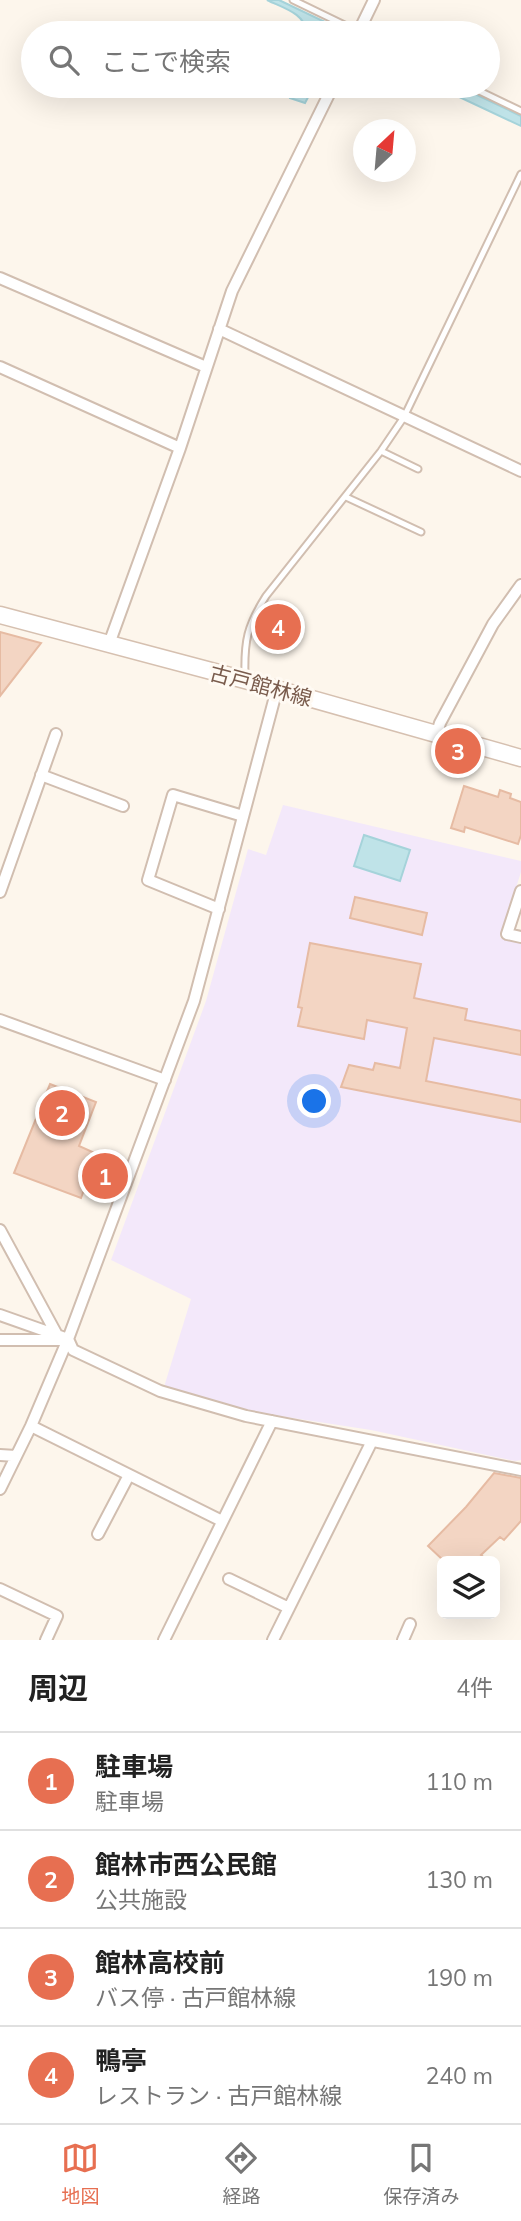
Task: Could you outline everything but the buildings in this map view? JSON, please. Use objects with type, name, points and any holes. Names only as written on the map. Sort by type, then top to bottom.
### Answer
[{"type":"main road","name":"古戸館林線","points":[[0,615],[245,680],[521,758]]},
{"type":"street","points":[[364,21],[374,0]]},
{"type":"street","points":[[109,644],[180,448],[232,291],[327,98]]},
{"type":"street","points":[[0,278],[206,367]]},
{"type":"street","points":[[219,329],[521,471]]},
{"type":"street","points":[[0,368],[180,448]]},
{"type":"street","points":[[437,733],[493,624],[520,588]]},
{"type":"street","points":[[0,1488],[31,1426],[194,1001],[277,689]]},
{"type":"street","points":[[0,892],[56,734]]},
{"type":"street","points":[[41,775],[123,806]]},
{"type":"street","points":[[219,909],[148,880],[173,794],[243,816]]},
{"type":"street","points":[[521,891],[507,934],[521,937]]},
{"type":"street","points":[[0,1020],[165,1080]]},
{"type":"street","points":[[0,1230],[73,1350],[160,1391],[246,1416],[521,1470]]},
{"type":"street","points":[[0,1315],[63,1337]]},
{"type":"street","points":[[0,1340],[35,1342],[63,1337]]},
{"type":"street","points":[[164,1640],[272,1421]]},
{"type":"street","points":[[31,1426],[222,1521]]},
{"type":"street","points":[[273,1640],[372,1441]]},
{"type":"street","points":[[0,1455],[16,1455]]},
{"type":"street","points":[[98,1534],[129,1475]]},
{"type":"street","points":[[229,1579],[289,1608]]},
{"type":"street","points":[[0,1589],[57,1616],[46,1640]]},
{"type":"street","points":[[403,1640],[410,1624]]},
{"type":"lane","points":[[293,0],[335,21]]},
{"type":"lane","points":[[494,98],[521,111]]},
{"type":"lane","points":[[245,680],[245,639],[251,620],[282,576],[382,451],[404,418],[521,174]]},
{"type":"lane","points":[[382,451],[418,469]]},
{"type":"lane","points":[[346,496],[421,532]]},
{"type":"shaded area","points":[[283,805],[521,861],[521,872],[500,938],[521,943],[521,1460],[515,1461],[371,1430],[215,1406],[164,1387],[191,1299],[111,1260],[206,1001],[248,849],[266,855]]},
{"type":"water","points":[[267,0],[279,0],[323,21],[302,21]]},
{"type":"water","points":[[290,98],[308,98],[305,103]]},
{"type":"water","points":[[462,98],[483,98],[521,116],[521,126]]},
{"type":"water","points":[[364,835],[410,850],[400,881],[354,866]]},
{"type":"place","name":"鴨亭","points":[[278,627]]},
{"type":"place","name":"館林高校前","points":[[458,751]]},
{"type":"place","name":"館林市西公民館","points":[[62,1113]]},
{"type":"place","name":"駐車場","points":[[105,1176]]}]
